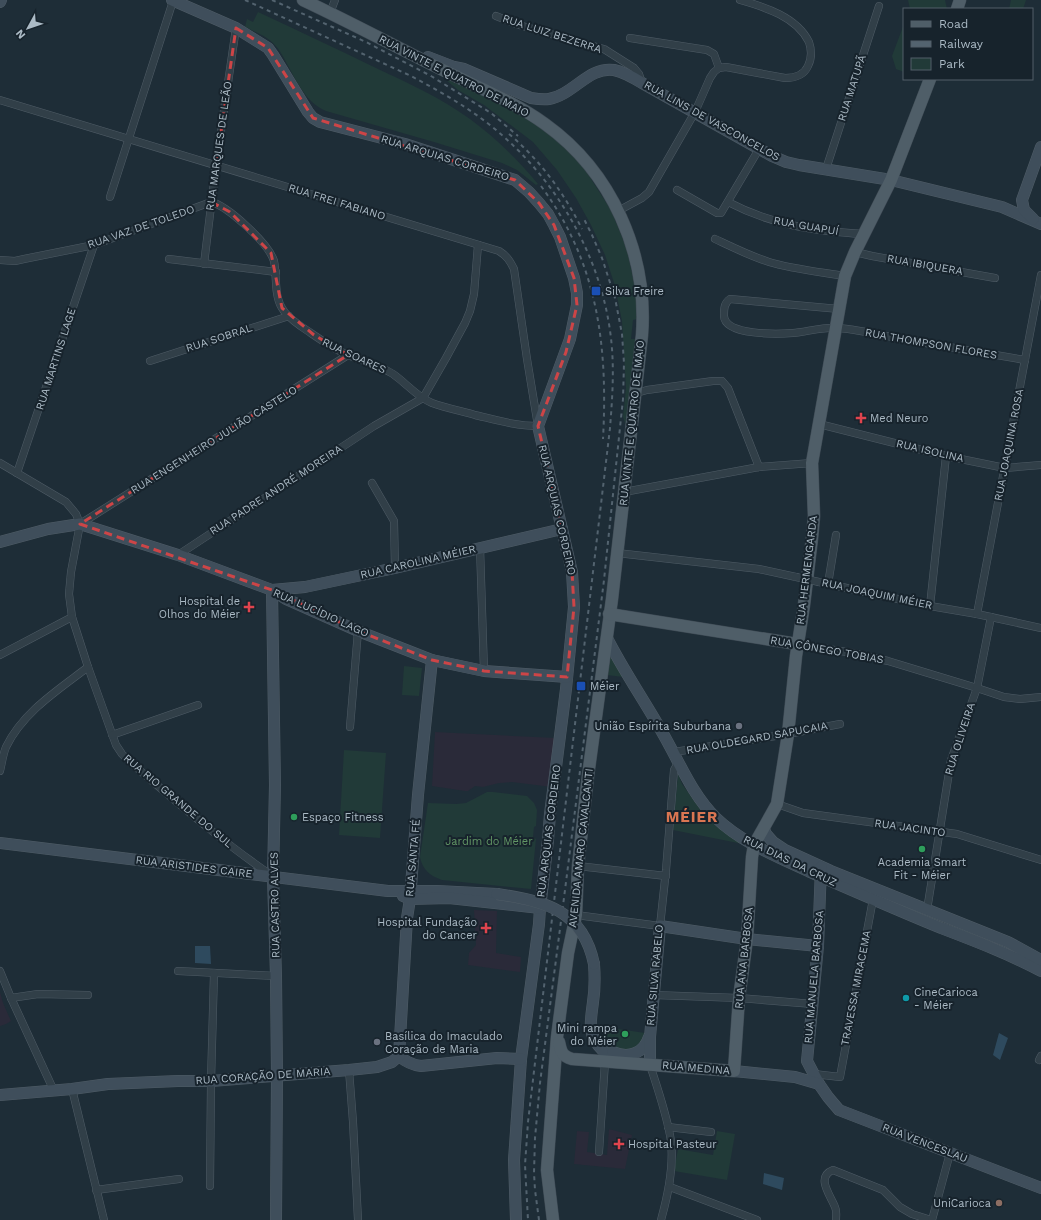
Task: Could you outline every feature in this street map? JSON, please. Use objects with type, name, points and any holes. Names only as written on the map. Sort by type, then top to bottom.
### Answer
[{"type":"main road","name":"RUA VINTE E QUATRO DE MAIO","points":[[302,0],[507,100],[546,124],[587,162],[621,209],[633,247],[640,281],[642,299],[642,330],[606,638]]},
{"type":"main road","name":"RUA HERMENGARDA","points":[[754,845],[777,804],[788,734],[797,644],[804,605],[812,538],[814,516],[812,462],[845,276],[855,252],[891,180],[930,80]]},
{"type":"main road","name":"RUA CÔNEGO TOBIAS","points":[[609,614],[797,644]]},
{"type":"main road","name":"AVENIDA AMARO CAVALCANTI","points":[[553,1220],[547,1170],[557,1037],[568,953],[576,915],[578,866],[606,638]]},
{"type":"main road","name":"RUA ANA BARBOSA","points":[[734,1071],[739,998],[747,939],[754,845]]},
{"type":"main road","points":[[557,1037],[560,1051],[564,1056],[572,1059]]},
{"type":"main road","points":[[554,1081],[561,1066],[572,1059]]},
{"type":"main road","name":"RUA MEDINA","points":[[572,1059],[734,1071]]},
{"type":"main road","name":"AVENIDA AMARO CAVALCANTI","points":[[549,1187],[557,1132],[556,1116],[553,1105]]},
{"type":"main road","points":[[550,1122],[555,1150]]},
{"type":"street","points":[[110,198],[173,0]]},
{"type":"street","name":"RUA ARQUIAS CORDEIRO","points":[[173,0],[236,28],[268,48],[313,118],[327,124],[405,144],[515,180],[529,192],[548,214],[560,237],[574,278],[578,305],[573,328],[566,352],[538,426],[572,572],[574,592],[572,632],[539,924],[521,1059],[514,1160],[516,1220]]},
{"type":"street","points":[[330,13],[335,0]]},
{"type":"street","points":[[621,209],[642,198],[649,192],[695,112],[710,78],[719,68],[726,66],[792,78],[805,72],[811,60],[812,52],[802,30],[788,19],[771,10],[740,0]]},
{"type":"street","name":"RUA MATUPÃ","points":[[826,169],[879,6]]},
{"type":"street","name":"RUA LUIZ BEZERRA","points":[[496,16],[519,25],[604,49],[634,68],[639,74],[642,83]]},
{"type":"street","name":"RUA MARQUES DE LEÃO","points":[[204,264],[216,165],[236,28]]},
{"type":"street","points":[[630,38],[707,50],[714,54],[719,68]]},
{"type":"street","name":"RUA LINS DE VASCONCELOS","points":[[396,45],[454,67],[464,69],[531,98],[543,100],[559,96],[596,72],[615,70],[624,73],[786,162],[891,180],[1002,207],[1037,222]]},
{"type":"street","name":"RUA FREI FABIANO","points":[[0,100],[478,245],[499,250],[506,255],[514,269],[538,426]]},
{"type":"street","points":[[1002,207],[1015,206],[1022,200],[1041,146]]},
{"type":"street","points":[[677,190],[717,213],[721,213],[760,149]]},
{"type":"street","points":[[1022,200],[1024,210],[1037,222]]},
{"type":"street","name":"RUA SOARES","points":[[211,202],[222,206],[230,212],[259,239],[271,253],[276,272],[279,300],[282,308],[288,316],[330,347],[384,369],[423,398],[431,402],[512,424],[538,426]]},
{"type":"street","name":"RUA VAZ DE TOLEDO","points":[[0,260],[15,261],[94,245],[211,202]]},
{"type":"street","name":"RUA GUAPUÍ","points":[[728,202],[778,223],[802,228],[864,234]]},
{"type":"street","points":[[715,239],[768,262],[845,276]]},
{"type":"street","name":"RUA MARTINS LAGE","points":[[18,474],[94,245]]},
{"type":"street","points":[[423,398],[446,358],[470,311],[474,294],[478,245]]},
{"type":"street","name":"RUA IBIQUERA","points":[[855,252],[995,278]]},
{"type":"street","points":[[169,259],[276,272]]},
{"type":"street","name":"RUA JOAQUINA ROSA","points":[[977,614],[1041,276]]},
{"type":"street","name":"RUA THOMPSON FLORES","points":[[839,309],[730,299],[725,306],[724,318],[726,322],[736,329],[749,332],[782,334],[836,327],[1025,360]]},
{"type":"street","name":"RUA SOBRAL","points":[[150,361],[288,316]]},
{"type":"street","name":"RUA ENGENHEIRO JULIÃO CASTELO","points":[[80,524],[348,355]]},
{"type":"street","points":[[635,397],[640,392],[647,390],[722,381],[728,388],[759,467]]},
{"type":"street","name":"RUA PADRE ANDRÉ MOREIRA","points":[[178,555],[374,426],[423,398]]},
{"type":"street","name":"RUA ISOLINA","points":[[819,424],[946,456],[1005,468],[1041,465]]},
{"type":"street","points":[[930,606],[946,456]]},
{"type":"street","points":[[624,492],[759,467],[812,462]]},
{"type":"street","points":[[0,463],[66,502],[76,514],[80,524],[41,531],[0,542]]},
{"type":"street","points":[[372,483],[394,520],[395,568]]},
{"type":"street","name":"RUA LUCÍDIO LAGO","points":[[80,524],[178,555],[272,590],[286,599],[358,631],[432,660],[484,671],[567,677]]},
{"type":"street","name":"RUA RIO GRANDE DO SUL","points":[[80,524],[71,572],[69,594],[72,617],[116,745],[131,763],[201,823],[244,857],[273,877]]},
{"type":"street","name":"RUA CAROLINA MÉIER","points":[[272,590],[305,587],[395,568],[562,528]]},
{"type":"street","points":[[828,584],[836,535]]},
{"type":"street","points":[[480,547],[484,671]]},
{"type":"street","name":"RUA JOAQUIM MÉIER","points":[[617,553],[759,569],[1041,628]]},
{"type":"street","name":"RUA CASTRO ALVES","points":[[272,590],[275,785],[273,877],[277,1075],[276,1220]]},
{"type":"street","points":[[0,655],[72,617]]},
{"type":"street","name":"RUA OLIVEIRA","points":[[927,910],[951,760],[977,688],[991,617]]},
{"type":"street","points":[[350,728],[358,631]]},
{"type":"street","name":"RUA DIAS DA CRUZ","points":[[606,638],[699,798],[707,809],[738,836],[754,845],[822,872],[927,910],[1008,942],[1041,960]]},
{"type":"street","name":"RUA CÔNEGO TOBIAS","points":[[797,644],[853,653],[888,661],[1012,699],[1041,697]]},
{"type":"street","name":"RUA SANTA FÉ","points":[[400,1056],[407,918],[416,892],[418,795],[432,660]]},
{"type":"street","points":[[0,771],[6,748],[12,736],[24,720],[36,708],[88,667]]},
{"type":"street","points":[[112,735],[198,705]]},
{"type":"street","name":"RUA OLDEGARD SAPUCAIA","points":[[676,757],[840,724]]},
{"type":"street","name":"RUA SILVA RABELO","points":[[661,1220],[670,1187],[671,1152],[668,1127],[650,1064],[650,1036],[676,757]]},
{"type":"street","name":"RUA JACINTO","points":[[777,804],[803,813],[964,836],[1041,860]]},
{"type":"street","name":"RUA DIAS DA CRUZ","points":[[764,829],[766,834],[773,842],[785,850],[822,872],[873,899],[1007,954],[1041,971]]},
{"type":"street","name":"RUA ARISTIDES CAIRE","points":[[0,843],[388,891],[416,892],[449,898],[540,908]]},
{"type":"street","points":[[578,866],[666,876]]},
{"type":"street","name":"RUA MANUELA BARBOSA","points":[[807,1061],[818,946],[822,872]]},
{"type":"street","points":[[407,918],[416,892],[437,891],[497,894],[538,902],[561,912],[571,920],[581,932],[592,954],[595,988],[591,1030],[597,1044],[611,1057],[629,1064]]},
{"type":"street","name":"TRAVESSA MIRACEMA","points":[[814,1074],[840,1077],[873,899]]},
{"type":"street","points":[[576,915],[747,939],[818,946]]},
{"type":"street","points":[[0,971],[10,998],[54,1091]]},
{"type":"street","points":[[178,971],[276,976]]},
{"type":"street","points":[[210,1186],[214,973]]},
{"type":"street","points":[[10,998],[38,994],[88,995]]},
{"type":"street","points":[[654,995],[739,998],[813,1004]]},
{"type":"street","points":[[597,1044],[616,1053],[628,1055],[642,1049],[648,1042],[650,1036]]},
{"type":"street","points":[[400,1056],[405,1061],[416,1066],[497,1058],[521,1059]]},
{"type":"street","name":"RUA CORAÇÃO DE MARIA","points":[[0,1095],[54,1091],[108,1084],[211,1081],[377,1068],[392,1062],[400,1056]]},
{"type":"street","points":[[795,1077],[807,1061],[819,1084]]},
{"type":"street","points":[[599,1152],[605,1062]]},
{"type":"street","points":[[349,1070],[358,1220]]},
{"type":"street","name":"RUA MEDINA","points":[[734,1071],[795,1077],[819,1084]]},
{"type":"street","name":"RUA VENCESLAU","points":[[819,1084],[840,1110],[1041,1188]]},
{"type":"street","points":[[72,1089],[104,1220]]},
{"type":"street","points":[[668,1127],[711,1132]]},
{"type":"street","points":[[836,1220],[836,1208],[825,1187],[828,1174],[833,1170],[883,1190],[900,1207],[912,1214],[931,1220],[950,1153]]},
{"type":"street","points":[[96,1190],[179,1179]]},
{"type":"street","points":[[670,1187],[757,1220]]},
{"type":"highlighted area","points":[[236,28],[268,48],[313,118],[515,180],[539,203],[554,225],[574,278],[577,305],[566,352],[538,426],[572,572],[574,607],[567,677],[484,671],[432,660],[358,631],[272,590],[80,524],[348,355],[314,335],[282,308],[271,253],[230,212],[211,202]]},
{"type":"shaded area","points":[[435,732],[555,738],[552,787],[512,782],[499,783],[483,787],[475,786],[468,791],[465,791],[432,786]]},
{"type":"shaded area","name":"Hospital Fundação do Cancer","points":[[474,910],[497,911],[496,953],[521,957],[520,972],[468,965],[469,953],[476,945]]},
{"type":"shaded area","points":[[195,946],[210,946],[211,964],[195,963]]},
{"type":"shaded area","points":[[0,992],[11,1021],[0,1026]]},
{"type":"shaded area","points":[[999,1033],[1008,1038],[1000,1060],[993,1055]]},
{"type":"shaded area","name":"Hospital Pasteur","points":[[609,1129],[632,1135],[625,1169],[574,1164],[577,1131],[589,1132],[587,1152],[607,1155]]},
{"type":"shaded area","points":[[764,1173],[784,1178],[782,1190],[763,1184]]},
{"type":"green space","points":[[908,0],[945,0],[947,8],[910,8]]},
{"type":"green space","points":[[1011,0],[1026,0],[1023,8],[1009,8]]},
{"type":"green space","points":[[258,12],[412,85],[448,104],[480,126],[497,141],[514,157],[538,184],[536,185],[517,170],[502,163],[326,111],[319,107],[307,97],[302,90],[276,46],[264,36],[245,27],[247,19],[253,22]]},
{"type":"green space","points":[[903,27],[903,72],[896,69],[892,56]]},
{"type":"green space","points":[[440,75],[510,107],[551,135],[582,165],[611,210],[627,249],[635,288],[638,318],[633,320],[631,339],[636,339],[626,426],[623,417],[626,388],[622,321],[615,286],[605,255],[591,225],[576,198],[557,170],[533,142],[484,105],[458,90]]},
{"type":"green space","points":[[610,655],[623,677],[607,675]]},
{"type":"green space","points":[[404,666],[422,668],[419,696],[402,695]]},
{"type":"green space","points":[[344,750],[386,753],[380,838],[339,835]]},
{"type":"green space","points":[[678,774],[682,784],[705,816],[748,845],[673,830]]},
{"type":"green space","name":"Jardim do Méier","points":[[487,792],[527,796],[534,803],[537,810],[536,826],[534,827],[533,837],[536,839],[531,889],[442,880],[430,874],[421,861],[420,857],[428,803],[466,803]]},
{"type":"green space","points":[[599,1026],[645,1033],[642,1040],[632,1051],[616,1050],[609,1047],[603,1041]]},
{"type":"green space","points":[[717,1131],[735,1134],[727,1180],[674,1171],[678,1149],[713,1155]]},
{"type":"railway","points":[[245,0],[411,76],[447,96],[503,136],[525,157],[545,181],[563,206],[578,232],[591,260],[601,289],[608,319],[613,369],[610,428],[528,1122],[525,1165],[528,1220]]},
{"type":"railway","points":[[272,0],[366,42],[431,76],[491,113],[518,136]]},
{"type":"railway","points":[[509,134],[541,166],[559,190],[582,229]]},
{"type":"railway","points":[[541,186],[560,215],[575,245],[587,275],[595,306],[601,338],[603,371],[603,439]]},
{"type":"railway","points":[[539,1220],[534,1173],[535,1138],[540,1083],[604,580],[623,399],[624,363],[622,334],[615,298],[602,258],[583,217]]},
{"type":"place","name":"Silva Freire","points":[[596,291]]},
{"type":"place","name":"Med Neuro","points":[[861,418]]},
{"type":"place","name":"Hospital de Olhos do Méier","points":[[249,607]]},
{"type":"place","name":"Méier","points":[[581,686]]},
{"type":"place","name":"União Espírita Suburbana","points":[[739,726]]},
{"type":"place","name":"Espaço Fitness","points":[[294,817]]},
{"type":"place","name":"Academia Smart Fit - Méier","points":[[922,849]]},
{"type":"place","name":"Hospital Fundação do Cancer","points":[[486,928]]},
{"type":"place","name":"CineCarioca - Méier","points":[[906,998]]},
{"type":"place","name":"Mini rampa do Méier","points":[[625,1034]]},
{"type":"place","name":"Basílica do Imaculado Coração de Maria","points":[[377,1042]]},
{"type":"place","name":"Hospital Pasteur","points":[[619,1144]]},
{"type":"place","name":"UniCarioca","points":[[999,1203]]},
{"type":"district","name":"MÉIER","points":[[692,817]]}]
